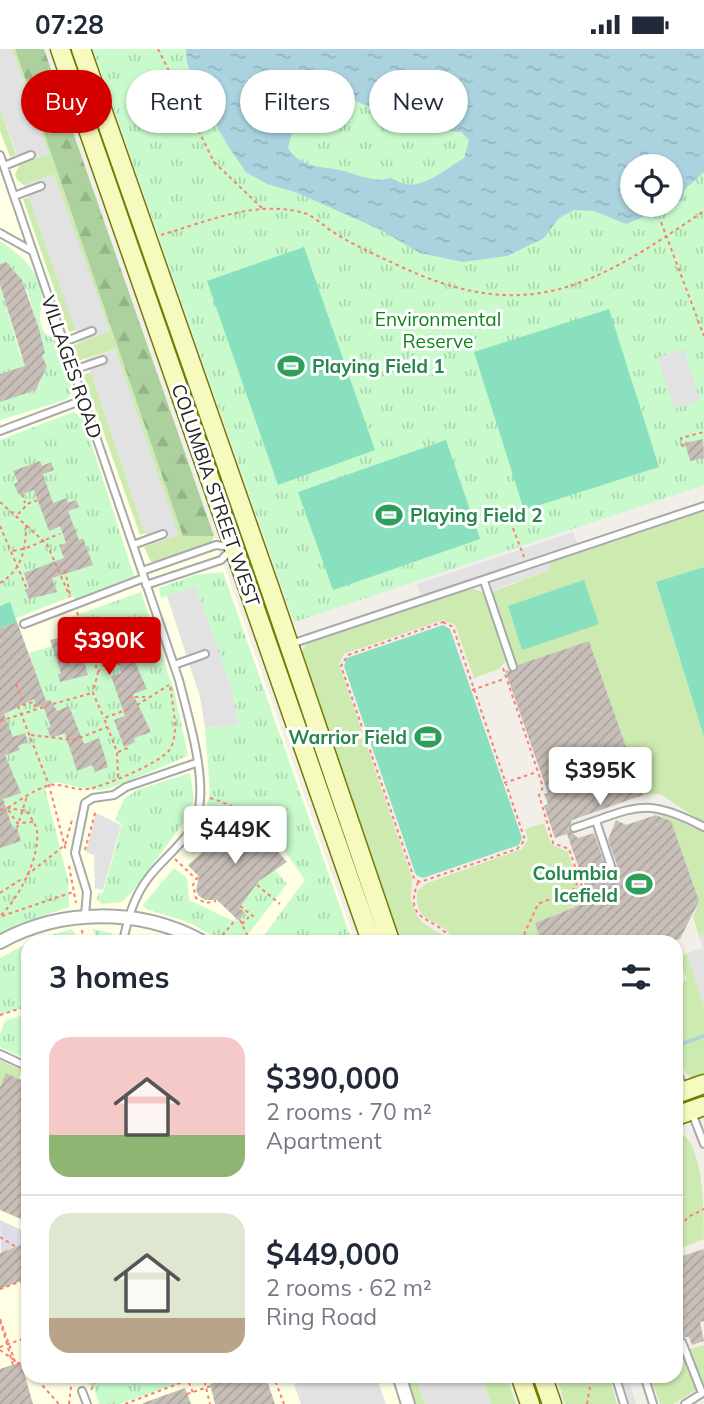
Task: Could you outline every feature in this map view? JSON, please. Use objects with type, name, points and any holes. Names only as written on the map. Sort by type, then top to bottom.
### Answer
[{"type":"main road","name":"COLUMBIA STREET WEST","points":[[60,49],[369,935]]},
{"type":"main road","name":"COLUMBIA STREET WEST","points":[[81,49],[290,645],[388,935]]},
{"type":"main road","points":[[683,1091],[704,1084]]},
{"type":"main road","points":[[523,1383],[530,1404]]},
{"type":"main road","points":[[545,1383],[552,1404]]},
{"type":"street","points":[[0,942],[15,933],[57,920],[128,919],[166,927],[186,935]]},
{"type":"street","points":[[401,1383],[408,1404]]},
{"type":"lane","name":"VILLAGES ROAD","points":[[0,155],[179,680],[197,763],[198,815],[135,897],[124,935]]},
{"type":"lane","points":[[4,166],[32,155]]},
{"type":"lane","points":[[14,196],[41,186]]},
{"type":"lane","points":[[0,233],[33,251]]},
{"type":"lane","points":[[64,342],[92,331]]},
{"type":"lane","points":[[73,370],[103,360]]},
{"type":"lane","points":[[0,431],[83,400]]},
{"type":"lane","points":[[290,645],[704,506]]},
{"type":"lane","points":[[133,545],[163,534]]},
{"type":"lane","points":[[144,578],[221,560],[234,547],[253,540]]},
{"type":"lane","points":[[24,624],[144,578],[216,545],[234,547]]},
{"type":"lane","points":[[484,581],[513,667]]},
{"type":"lane","points":[[174,665],[205,655]]},
{"type":"lane","points":[[83,920],[87,892],[75,853],[85,803],[93,798],[114,795],[126,787],[197,763]]},
{"type":"lane","points":[[574,828],[645,805],[672,810],[704,827]]},
{"type":"lane","points":[[596,821],[611,866]]},
{"type":"lane","points":[[0,1054],[21,1065]]},
{"type":"lane","points":[[690,1111],[704,1144]]},
{"type":"lane","points":[[683,1344],[703,1392],[685,1404]]},
{"type":"lane","points":[[617,1383],[624,1404]]},
{"type":"lane","points":[[646,1383],[653,1404]]},
{"type":"lane","points":[[82,1391],[87,1404]]},
{"type":"path","points":[[158,49],[214,162],[264,210]]},
{"type":"path","points":[[166,233],[244,211],[264,210],[308,215],[334,233],[409,271],[493,297],[525,297],[572,286],[609,271],[704,211]]},
{"type":"path","points":[[662,222],[704,336]]},
{"type":"path","points":[[683,447],[681,438],[704,432]]},
{"type":"path","points":[[22,494],[26,505]]},
{"type":"path","points":[[17,515],[26,505],[42,499]]},
{"type":"path","points":[[0,583],[17,570],[24,551],[26,524]]},
{"type":"path","points":[[0,526],[27,589]]},
{"type":"path","points":[[513,528],[527,566]]},
{"type":"path","points":[[11,552],[24,551],[60,534]]},
{"type":"path","points":[[0,541],[5,539]]},
{"type":"path","points":[[65,570],[72,600]]},
{"type":"path","points":[[63,648],[80,620]]},
{"type":"path","points":[[443,622],[453,627],[525,836],[521,847],[418,881],[414,879],[341,666],[348,655],[443,622]]},
{"type":"path","points":[[131,660],[168,648]]},
{"type":"path","points":[[98,672],[110,657],[116,655],[118,664],[126,662]]},
{"type":"path","points":[[511,659],[502,669],[543,787],[539,796],[554,842],[570,849],[586,898]]},
{"type":"path","points":[[473,690],[505,679]]},
{"type":"path","points":[[137,705],[146,697],[179,680]]},
{"type":"path","points":[[16,684],[24,705],[34,702],[36,709]]},
{"type":"path","points":[[0,810],[50,785],[85,789],[118,778],[159,759],[170,749],[174,727],[170,685]]},
{"type":"path","points":[[53,704],[93,693]]},
{"type":"path","points":[[128,697],[146,697]]},
{"type":"path","points":[[18,706],[50,785],[67,853]]},
{"type":"path","points":[[0,722],[47,706]]},
{"type":"path","points":[[118,778],[117,752],[104,718],[129,709]]},
{"type":"path","points":[[31,735],[74,740],[108,727]]},
{"type":"path","points":[[117,752],[130,747]]},
{"type":"path","points":[[505,783],[538,772]]},
{"type":"path","points":[[16,828],[27,795]]},
{"type":"path","points":[[199,795],[242,810],[260,822],[279,844],[274,848]]},
{"type":"path","points":[[541,802],[547,800]]},
{"type":"path","points":[[0,916],[10,906],[36,846],[37,828],[27,811],[7,808]]},
{"type":"path","points":[[7,808],[17,823]]},
{"type":"path","points":[[84,855],[96,810]]},
{"type":"path","points":[[17,823],[33,822]]},
{"type":"path","points":[[0,893],[65,845]]},
{"type":"path","points":[[169,854],[197,878],[193,885],[196,898],[206,903],[216,901]]},
{"type":"path","points":[[68,861],[76,903]]},
{"type":"path","points":[[525,935],[538,904],[574,890],[579,879]]},
{"type":"path","points":[[418,881],[414,900],[418,913],[425,922],[447,935]]},
{"type":"path","points":[[257,885],[280,904]]},
{"type":"path","points":[[0,916],[74,891]]},
{"type":"path","points":[[240,906],[253,916],[248,916],[242,924]]},
{"type":"path","points":[[223,935],[238,919],[247,935]]},
{"type":"path","points":[[83,920],[83,935]]},
{"type":"path","points":[[0,1016],[21,1008]]},
{"type":"path","points":[[683,1223],[688,1217],[704,1209]]},
{"type":"path","points":[[0,1237],[16,1247]]},
{"type":"path","points":[[0,1289],[21,1282]]},
{"type":"path","points":[[0,1320],[13,1358],[16,1368],[0,1320]]},
{"type":"path","points":[[21,1339],[0,1348],[21,1364]]},
{"type":"path","points":[[40,1383],[60,1404]]},
{"type":"path","points":[[69,1404],[71,1383]]},
{"type":"path","points":[[76,1383],[82,1391]]},
{"type":"path","points":[[92,1390],[95,1383]]},
{"type":"path","points":[[125,1404],[180,1383]]},
{"type":"path","points":[[189,1383],[192,1392]]},
{"type":"path","points":[[203,1383],[210,1404]]},
{"type":"path","points":[[276,1383],[284,1404]]},
{"type":"path","points":[[587,1404],[591,1383]]},
{"type":"path","points":[[187,1394],[211,1386]]},
{"type":"shaded area","points":[[0,49],[44,49],[51,70],[21,70],[21,133],[73,133],[353,935],[21,935],[21,1383],[508,1383],[516,1404],[0,1404]]},
{"type":"shaded area","points":[[0,49],[12,49],[21,75],[21,133],[42,133],[49,154],[20,164],[0,108]]},
{"type":"shaded area","points":[[54,174],[110,331],[80,342],[24,185]]},
{"type":"shaded area","points":[[115,349],[179,535],[149,545],[86,359]]},
{"type":"shaded area","points":[[684,349],[700,400],[674,409],[658,357]]},
{"type":"shaded area","points":[[573,532],[580,551],[548,562],[550,570],[493,590],[489,576],[422,598],[417,584]]},
{"type":"shaded area","points":[[196,586],[231,687],[239,725],[205,728],[200,697],[167,596]]},
{"type":"shaded area","points":[[96,813],[121,825],[103,890],[95,888],[94,855],[86,852]]},
{"type":"shaded area","points":[[704,934],[704,1006],[687,953],[703,948],[699,936]]},
{"type":"shaded area","points":[[0,1220],[21,1230],[21,1245],[1,1253]]},
{"type":"shaded area","points":[[378,1383],[386,1404],[301,1404],[294,1384]]},
{"type":"shaded area","points":[[418,1383],[484,1383],[491,1404],[425,1404]]},
{"type":"shaded area","points":[[622,1383],[629,1383],[636,1404],[629,1404]]},
{"type":"green space","points":[[12,49],[15,49],[22,70],[21,75]]},
{"type":"green space","points":[[15,49],[44,49],[51,70],[22,70]]},
{"type":"green space","name":"Environmental Reserve","points":[[93,49],[704,49],[704,485],[294,622],[112,103],[112,70],[100,70]]},
{"type":"green space","points":[[0,108],[16,155],[10,157],[0,131]]},
{"type":"green space","points":[[41,133],[44,133],[183,535],[214,536],[211,544],[156,563],[151,562],[144,547],[178,535],[115,349],[78,361],[73,345],[109,331],[54,175],[24,185],[17,180],[15,174],[20,164],[48,154]]},
{"type":"green space","points":[[44,133],[73,133],[214,536],[183,536]]},
{"type":"green space","points":[[29,197],[76,330],[69,332],[23,199]]},
{"type":"green space","points":[[0,241],[21,257],[38,279],[42,296],[42,328],[60,348],[68,369],[71,395],[65,400],[0,420],[0,402],[33,391],[32,387],[38,387],[47,366],[42,356],[45,353],[27,290],[12,268],[9,270],[0,264]]},
{"type":"green space","name":"Playing Field 1","points":[[304,247],[375,450],[278,485],[207,281]]},
{"type":"green space","points":[[0,285],[21,357],[25,356],[25,367],[0,374]]},
{"type":"green space","points":[[609,309],[659,467],[524,510],[474,352]]},
{"type":"green space","points":[[91,372],[145,533],[140,535],[83,375]]},
{"type":"green space","points":[[73,412],[83,417],[134,576],[75,600],[73,596],[16,618],[10,603],[0,606],[0,440]]},
{"type":"green space","name":"Playing Field 2","points":[[446,440],[480,539],[333,590],[298,492]]},
{"type":"green space","points":[[704,509],[704,567],[656,583],[704,737],[704,823],[660,794],[643,795],[589,641],[515,666],[491,592],[550,570],[548,562]]},
{"type":"green space","points":[[247,560],[252,561],[382,935],[375,935]]},
{"type":"green space","points":[[704,567],[704,737],[656,582]]},
{"type":"green space","points":[[223,572],[350,935],[264,935],[305,880],[283,848],[237,806],[202,829],[210,792],[205,728],[239,725],[231,687],[196,586],[161,598],[159,588],[195,575]]},
{"type":"green space","points":[[584,580],[599,624],[522,650],[508,606]]},
{"type":"green space","points":[[474,589],[485,593],[507,660],[499,669],[474,678],[455,625],[443,620],[344,654],[339,664],[412,878],[411,900],[417,916],[442,935],[396,935],[299,657],[307,643],[318,636],[458,590]]},
{"type":"green space","points":[[141,592],[175,694],[188,756],[106,789],[89,789],[56,782],[45,789],[68,880],[69,907],[19,924],[0,935],[0,714],[43,695],[29,653],[52,646],[61,647],[57,622]]},
{"type":"green space","points":[[10,602],[17,622],[0,628],[0,606]]},
{"type":"green space","name":"Warrior Field","points":[[443,625],[450,629],[522,838],[519,845],[423,878],[416,875],[344,666],[347,658]]},
{"type":"green space","points":[[190,773],[194,799],[189,815],[132,892],[122,902],[102,904],[97,900],[98,893],[103,893],[122,824],[115,820],[124,799],[137,790]]},
{"type":"green space","points":[[657,814],[704,832],[704,934],[699,936],[693,917],[699,901],[671,821]]},
{"type":"green space","points":[[544,823],[551,844],[568,852],[586,906],[574,907],[535,923],[539,935],[450,935],[424,916],[417,902],[417,891],[427,883],[522,849],[528,840],[525,829]]},
{"type":"green space","points":[[174,868],[187,878],[189,900],[231,920],[239,921],[245,912],[239,908],[259,881],[274,869],[287,884],[248,935],[211,935],[190,923],[146,909],[143,905]]},
{"type":"green space","points":[[72,929],[75,934],[74,935],[52,935]]},
{"type":"green space","points":[[93,929],[112,935],[95,935]]},
{"type":"green space","points":[[21,947],[21,1008],[0,1015],[0,958]]},
{"type":"green space","points":[[687,953],[704,1006],[704,1075],[692,1079],[683,1068],[683,981],[687,980],[683,970],[683,955]]},
{"type":"green space","points":[[21,1015],[21,1057],[0,1047],[0,1034],[5,1021]]},
{"type":"green space","points":[[0,1060],[21,1070],[19,1079],[6,1074],[0,1087]]},
{"type":"green space","points":[[683,1136],[694,1150],[698,1164],[703,1197],[704,1239],[683,1247]]},
{"type":"green space","points":[[704,1345],[704,1385],[673,1404],[660,1404],[652,1383],[683,1383],[683,1351]]},
{"type":"green space","points":[[86,1383],[180,1383],[119,1404],[99,1404],[94,1388]]},
{"type":"green space","points":[[408,1383],[418,1383],[425,1404],[416,1404]]},
{"type":"green space","points":[[484,1383],[508,1383],[516,1404],[491,1404]]},
{"type":"green space","points":[[558,1383],[611,1383],[617,1404],[565,1404]]},
{"type":"water","points":[[186,49],[704,49],[704,172],[684,190],[683,200],[683,154],[620,154],[620,217],[643,217],[626,224],[594,211],[574,210],[559,218],[544,238],[507,256],[463,262],[420,253],[381,230],[295,192],[267,184],[246,172],[221,133],[226,133],[226,70],[190,70]]},
{"type":"building","points":[[6,262],[22,280],[39,329],[45,353],[42,356],[47,366],[36,390],[0,402],[0,374],[25,366],[0,285],[0,264]]},
{"type":"building","points":[[703,439],[704,458],[690,461],[685,443]]},
{"type":"building","points":[[40,461],[42,466],[51,462],[54,470],[43,474],[53,503],[67,498],[68,503],[76,500],[79,507],[68,511],[79,540],[83,538],[93,565],[52,578],[57,592],[29,599],[25,590],[29,588],[24,573],[64,558],[59,545],[66,543],[60,526],[49,531],[34,490],[19,495],[14,484],[18,482],[13,471]]},
{"type":"building","points":[[17,622],[46,701],[50,700],[57,711],[69,706],[84,744],[99,738],[108,767],[95,772],[92,765],[77,771],[65,733],[51,738],[47,728],[51,727],[43,706],[37,707],[34,699],[4,714],[13,737],[25,733],[28,742],[18,746],[20,750],[5,755],[21,793],[3,799],[13,829],[17,828],[21,841],[0,848],[0,628]]},
{"type":"building","points":[[118,623],[130,661],[134,660],[147,689],[133,694],[151,732],[134,738],[135,742],[124,747],[114,720],[125,716],[111,676],[121,673],[116,653],[112,651],[84,661],[88,675],[60,682],[58,674],[61,673],[50,640],[58,638],[61,647],[67,650],[94,641],[91,632]]},
{"type":"building","points":[[589,641],[643,795],[572,820],[568,829],[578,838],[594,833],[606,868],[612,872],[617,865],[608,840],[616,820],[626,825],[656,815],[671,821],[699,901],[682,935],[539,935],[535,923],[585,903],[584,899],[589,897],[567,834],[555,838],[544,806],[548,804],[544,794],[548,793],[505,670],[515,672],[518,665]]},
{"type":"building","points":[[245,815],[287,862],[259,881],[239,908],[245,912],[239,921],[217,900],[205,900],[198,895],[196,889],[199,877],[188,865]]},
{"type":"building","points":[[6,1073],[21,1080],[21,1219],[0,1210],[0,1087]]},
{"type":"building","points":[[21,1245],[21,1281],[0,1289],[0,1253]]},
{"type":"building","points":[[704,1249],[704,1321],[700,1322],[704,1341],[692,1345],[689,1337],[683,1337],[683,1256]]},
{"type":"building","points":[[21,1362],[21,1383],[27,1383],[33,1404],[0,1404],[0,1369]]},
{"type":"building","points":[[268,1383],[275,1404],[215,1404],[210,1384]]},
{"type":"building","points":[[185,1388],[191,1404],[143,1404],[143,1403]]},
{"type":"waterway","points":[[683,1044],[704,1036]]},
{"type":"place","name":"Playing Field 1","points":[[291,366]]},
{"type":"place","name":"Playing Field 2","points":[[389,515]]},
{"type":"place","name":"Warrior Field","points":[[428,737]]},
{"type":"place","name":"Columbia Icefield","points":[[639,884]]}]
